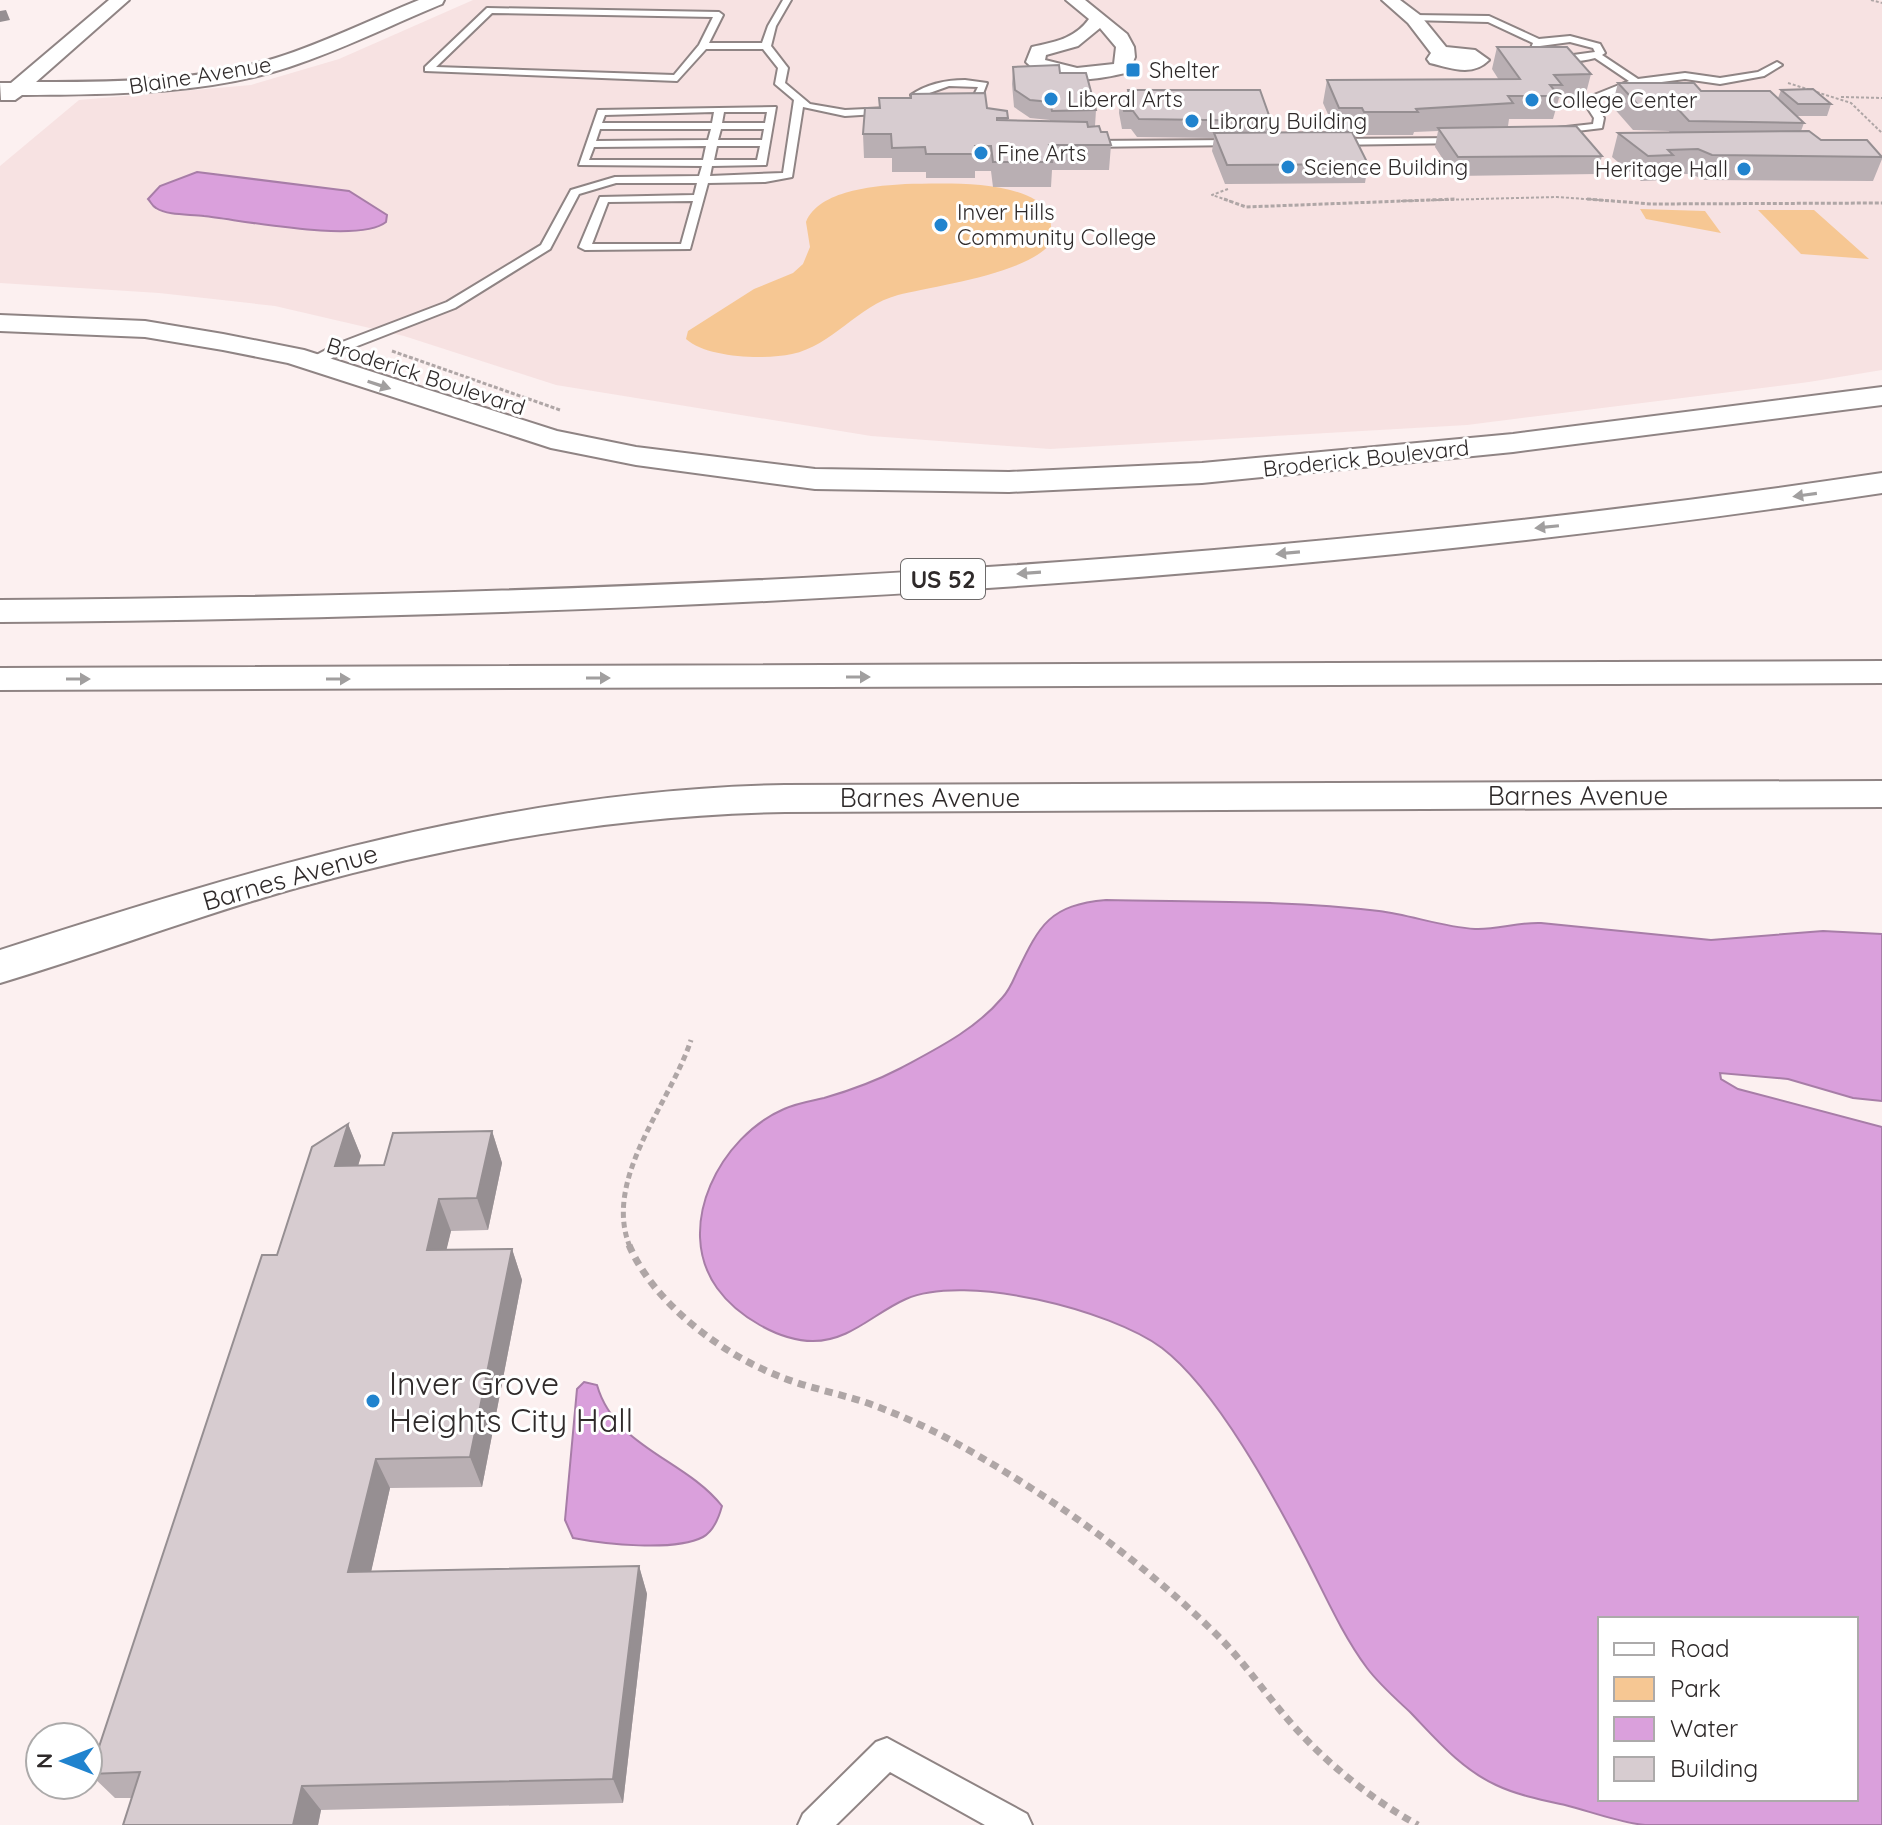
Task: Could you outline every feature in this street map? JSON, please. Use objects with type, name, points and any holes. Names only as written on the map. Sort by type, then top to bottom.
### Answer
[{"type":"main road","points":[[6,93],[120,0]]},
{"type":"main road","name":"Blaine Avenue","points":[[6,93],[114,88],[237,73],[282,63],[435,0]]},
{"type":"main road","name":"Broderick Boulevard","points":[[0,304],[174,315],[350,344],[578,425],[663,444],[830,470],[848,477]]},
{"type":"main road","name":"Broderick Boulevard","points":[[0,323],[145,329],[223,342],[312,363],[551,439],[598,450],[815,479],[848,477],[1009,482],[1202,473],[1513,443],[1882,396]]},
{"type":"main road","name":"US 52","points":[[0,611],[421,606],[920,581],[1352,548],[1603,521],[1882,483]]},
{"type":"main road","points":[[0,679],[1725,675],[1882,672]]},
{"type":"main road","name":"Barnes Avenue","points":[[0,967],[228,892],[386,850],[520,824],[654,805],[864,798],[1882,794]]},
{"type":"street","points":[[1074,0],[1097,20],[1116,31],[1127,44],[1128,59],[1122,68],[1098,74],[1050,70],[1035,62],[1038,51],[1067,46],[1104,49],[1128,59]]},
{"type":"street","points":[[1390,0],[1413,18],[1441,53]]},
{"type":"street","points":[[1067,46],[1089,35],[1097,20]]},
{"type":"lane","points":[[766,46],[772,26],[787,0]]},
{"type":"lane","points":[[490,10],[719,15],[703,46],[677,78],[428,69],[490,10]]},
{"type":"lane","points":[[1413,18],[1489,19],[1538,42],[1559,39],[1597,46],[1600,53],[1597,56]]},
{"type":"lane","points":[[1538,42],[1534,46],[1536,49],[1549,55],[1580,59],[1597,56],[1636,82]]},
{"type":"lane","points":[[703,46],[766,46]]},
{"type":"lane","points":[[766,46],[783,68],[780,84],[807,106],[845,113],[904,111],[919,105],[931,106]]},
{"type":"lane","points":[[1547,131],[1598,126],[1599,118],[1590,104],[1592,99],[1636,82],[1685,76],[1720,81],[1761,74],[1777,65]]},
{"type":"lane","points":[[919,105],[916,95],[938,83],[963,81],[984,85],[978,97],[967,103],[944,107]]},
{"type":"lane","points":[[1720,81],[1732,88]]},
{"type":"lane","points":[[312,363],[350,344],[451,305],[546,247],[575,192],[615,180],[765,179],[788,175],[799,99]]},
{"type":"lane","points":[[967,103],[980,108]]},
{"type":"lane","points":[[699,198],[604,199],[585,247],[686,247],[705,179],[720,109]]},
{"type":"lane","points":[[773,109],[769,126],[762,163],[583,163],[601,112],[773,109]]},
{"type":"lane","points":[[596,126],[769,126]]},
{"type":"lane","points":[[1321,142],[1470,141]]},
{"type":"lane","points":[[590,144],[766,143]]},
{"type":"lane","points":[[1080,143],[1244,143]]},
{"type":"lane","points":[[814,1825],[887,1753],[1016,1825]]},
{"type":"path","points":[[1871,0],[1882,3]]},
{"type":"path","points":[[1761,74],[1851,103],[1882,133]]},
{"type":"path","points":[[1836,97],[1882,98]]},
{"type":"path","points":[[1228,189],[1212,195],[1246,207],[1303,207],[1390,199],[1543,197],[1651,204],[1882,203]]},
{"type":"path","points":[[350,344],[429,362],[572,414]]},
{"type":"path","points":[[691,1040],[688,1055],[634,1166],[624,1196],[621,1222],[647,1279],[683,1313],[730,1349],[773,1374],[854,1398],[913,1422],[1045,1495],[1215,1633],[1292,1725],[1333,1764],[1418,1825]]},
{"type":"shaded area","name":"Inver Hills Community College","points":[[473,0],[1882,1],[1882,370],[1467,425],[1050,449],[871,436],[556,385],[404,336],[275,306],[159,293],[0,283],[0,166],[79,100],[251,85],[339,59]]},
{"type":"green space","points":[[905,184],[983,185],[1022,194],[1050,213],[1052,241],[1025,262],[1004,270],[883,300],[820,343],[792,354],[767,357],[721,354],[686,339],[688,331],[754,289],[793,273],[803,264],[810,247],[806,222],[823,203],[849,192]]},
{"type":"green space","points":[[1640,209],[1705,211],[1721,233],[1646,219]]},
{"type":"green space","points":[[1758,210],[1814,210],[1869,259],[1801,254]]},
{"type":"water","points":[[197,172],[349,191],[387,215],[386,222],[351,231],[299,229],[161,211],[148,199],[160,186]]},
{"type":"water","points":[[1106,900],[1311,905],[1379,911],[1475,929],[1541,923],[1711,940],[1823,931],[1882,934],[1882,1101],[1853,1098],[1788,1079],[1720,1073],[1721,1079],[1738,1089],[1882,1127],[1882,1825],[1636,1824],[1512,1792],[1471,1771],[1439,1743],[1367,1668],[1342,1629],[1262,1477],[1224,1417],[1183,1367],[1162,1348],[1139,1334],[1074,1309],[1000,1293],[964,1290],[932,1292],[906,1299],[839,1336],[826,1340],[800,1340],[760,1325],[725,1298],[705,1264],[700,1238],[702,1211],[710,1185],[741,1140],[761,1122],[784,1109],[844,1092],[882,1077],[928,1054],[967,1029],[1007,992],[1041,929],[1059,912]]},
{"type":"water","points":[[584,1382],[597,1385],[606,1406],[635,1439],[689,1476],[722,1506],[716,1523],[707,1534],[690,1542],[657,1545],[573,1538],[565,1520],[577,1389]]},
{"type":"building","points":[[1497,47],[1567,47],[1591,74],[1554,75],[1562,85],[1550,85],[1559,96],[1508,96],[1513,103],[1416,109],[1418,112],[1364,112],[1362,108],[1339,108],[1327,80],[1520,79]]},
{"type":"building","points":[[1059,65],[1060,73],[1086,73],[1096,110],[1052,111],[1050,102],[1030,100],[1015,90],[1013,67]]},
{"type":"building","points":[[1618,83],[1694,83],[1701,91],[1770,91],[1804,123],[1689,121],[1676,107],[1640,107]]},
{"type":"building","points":[[1813,89],[1831,104],[1798,104],[1781,90]]},
{"type":"building","points":[[1128,90],[1260,90],[1271,121],[1139,119],[1133,111],[1124,111],[1120,95],[1129,94]]},
{"type":"building","points":[[985,93],[987,108],[1007,111],[1008,118],[997,120],[1087,122],[1088,127],[1099,126],[1101,132],[1107,132],[1111,145],[1049,145],[1052,162],[993,162],[991,146],[975,146],[976,154],[926,154],[925,147],[892,148],[891,134],[863,134],[865,108],[880,108],[879,98],[911,98],[911,94]]},
{"type":"building","points":[[1576,126],[1602,156],[1458,157],[1438,128]]},
{"type":"building","points":[[1809,131],[1821,140],[1867,140],[1882,157],[1712,155],[1698,149],[1668,150],[1673,155],[1648,156],[1618,133]]},
{"type":"building","points":[[1352,132],[1368,164],[1227,165],[1214,133]]},
{"type":"building","points":[[348,1124],[335,1166],[384,1165],[393,1133],[492,1131],[477,1198],[439,1199],[427,1250],[512,1249],[470,1457],[376,1459],[348,1572],[639,1566],[613,1779],[302,1786],[293,1825],[123,1825],[140,1772],[104,1773],[104,1732],[262,1255],[277,1255],[312,1147]]},
{"type":"place","name":"Shelter","points":[[1133,70]]},
{"type":"place","name":"Liberal Arts","points":[[1051,99]]},
{"type":"place","name":"College Center","points":[[1532,100]]},
{"type":"place","name":"Library Building","points":[[1192,121]]},
{"type":"place","name":"Fine Arts","points":[[981,153]]},
{"type":"place","name":"Science Building","points":[[1288,167]]},
{"type":"place","name":"Heritage Hall","points":[[1744,169]]},
{"type":"place","name":"Inver Hills Community College","points":[[941,225]]},
{"type":"place","name":"Inver Grove Heights City Hall","points":[[373,1401]]}]
